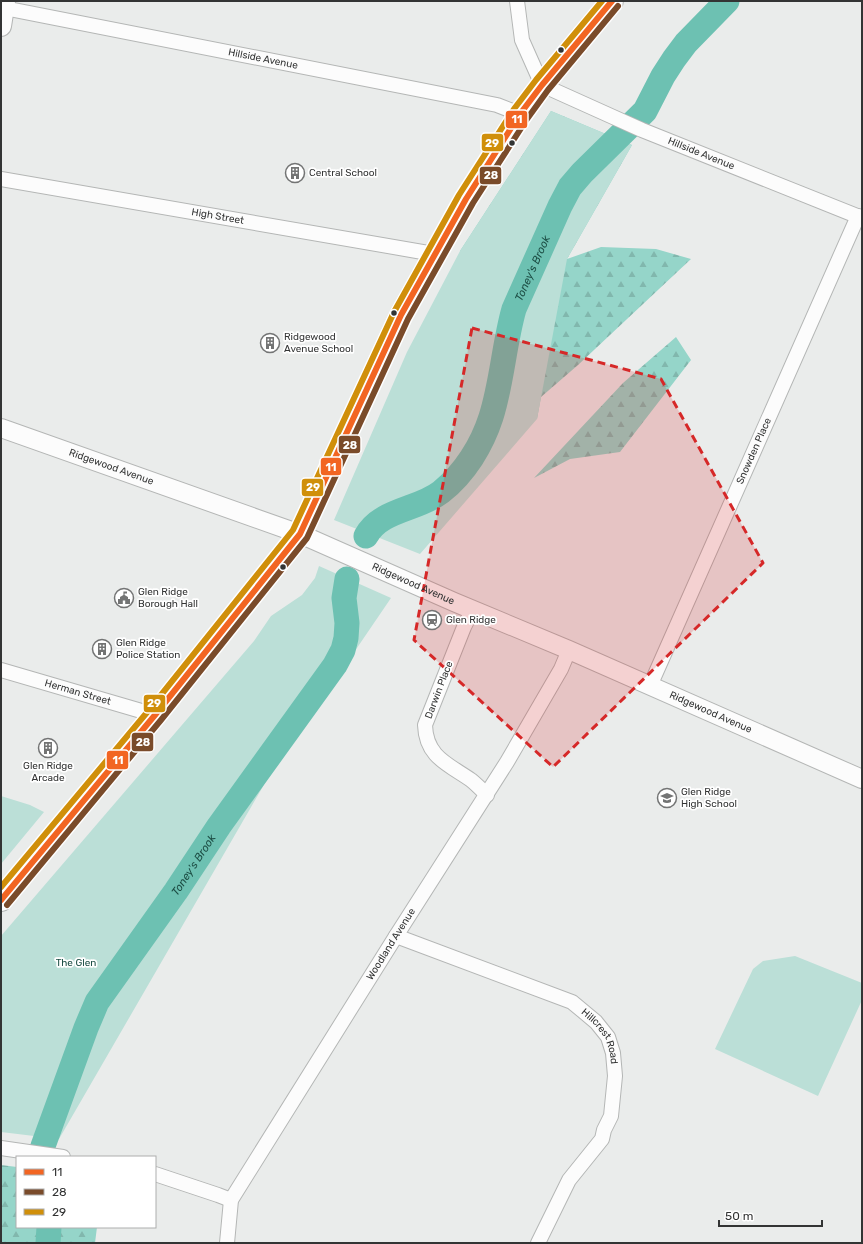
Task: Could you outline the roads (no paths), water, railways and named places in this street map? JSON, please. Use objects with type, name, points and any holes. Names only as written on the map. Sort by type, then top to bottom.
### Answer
[{"type":"main road","points":[[1,900],[155,715],[300,534],[401,315],[466,199],[520,114],[612,1]]},
{"type":"street","points":[[517,1],[522,40],[542,86]]},
{"type":"street","name":"Hillside Avenue","points":[[4,12],[489,103],[520,114]]},
{"type":"street","name":"Hillside Avenue","points":[[542,86],[642,130],[860,217]]},
{"type":"street","name":"High Street","points":[[1,179],[434,254]]},
{"type":"street","name":"Snowden Place","points":[[650,686],[860,217]]},
{"type":"street","name":"Ridgewood Avenue","points":[[1,428],[300,534],[862,779]]},
{"type":"street","name":"Darwin Place","points":[[473,609],[464,627],[425,725],[429,745],[436,756],[473,782],[487,795]]},
{"type":"street","name":"Woodland Avenue","points":[[227,1243],[231,1200],[396,936],[487,795],[562,669],[569,650]]},
{"type":"street","name":"Herman Street","points":[[1,670],[155,715]]},
{"type":"street","name":"Hillcrest Road","points":[[396,936],[572,1002],[596,1022],[608,1037],[613,1053],[615,1076],[611,1116],[604,1130],[602,1139],[568,1180],[538,1243]]},
{"type":"street","points":[[4,1148],[56,1156]]},
{"type":"street","points":[[156,1174],[231,1200]]},
{"type":"waterway","name":"Toney's Brook","points":[[366,536],[381,520],[422,503],[441,492],[458,476],[472,458],[483,438],[495,404],[514,309],[570,187],[582,173],[645,111],[663,76],[674,59],[686,43],[727,1]]},
{"type":"waterway","name":"Toney's Brook","points":[[40,1156],[86,1028],[97,1002],[176,891],[219,826],[335,665],[343,650],[346,638],[347,623],[344,598],[347,579]]},
{"type":"waterway","name":"Toney's Brook","points":[[48,1243],[49,1228]]},
{"type":"place","name":"Central School","points":[[295,173]]},
{"type":"place","name":"Ridgewood Avenue School","points":[[270,343]]},
{"type":"place","name":"Glen Ridge Borough Hall","points":[[124,598]]},
{"type":"place","name":"Glen Ridge","points":[[432,620]]},
{"type":"place","name":"Glen Ridge Police Station","points":[[102,649]]},
{"type":"place","name":"Glen Ridge Arcade","points":[[48,748]]},
{"type":"place","name":"Glen Ridge High School","points":[[667,798]]},
{"type":"park label","name":"The Glen","points":[[76,963]]}]
